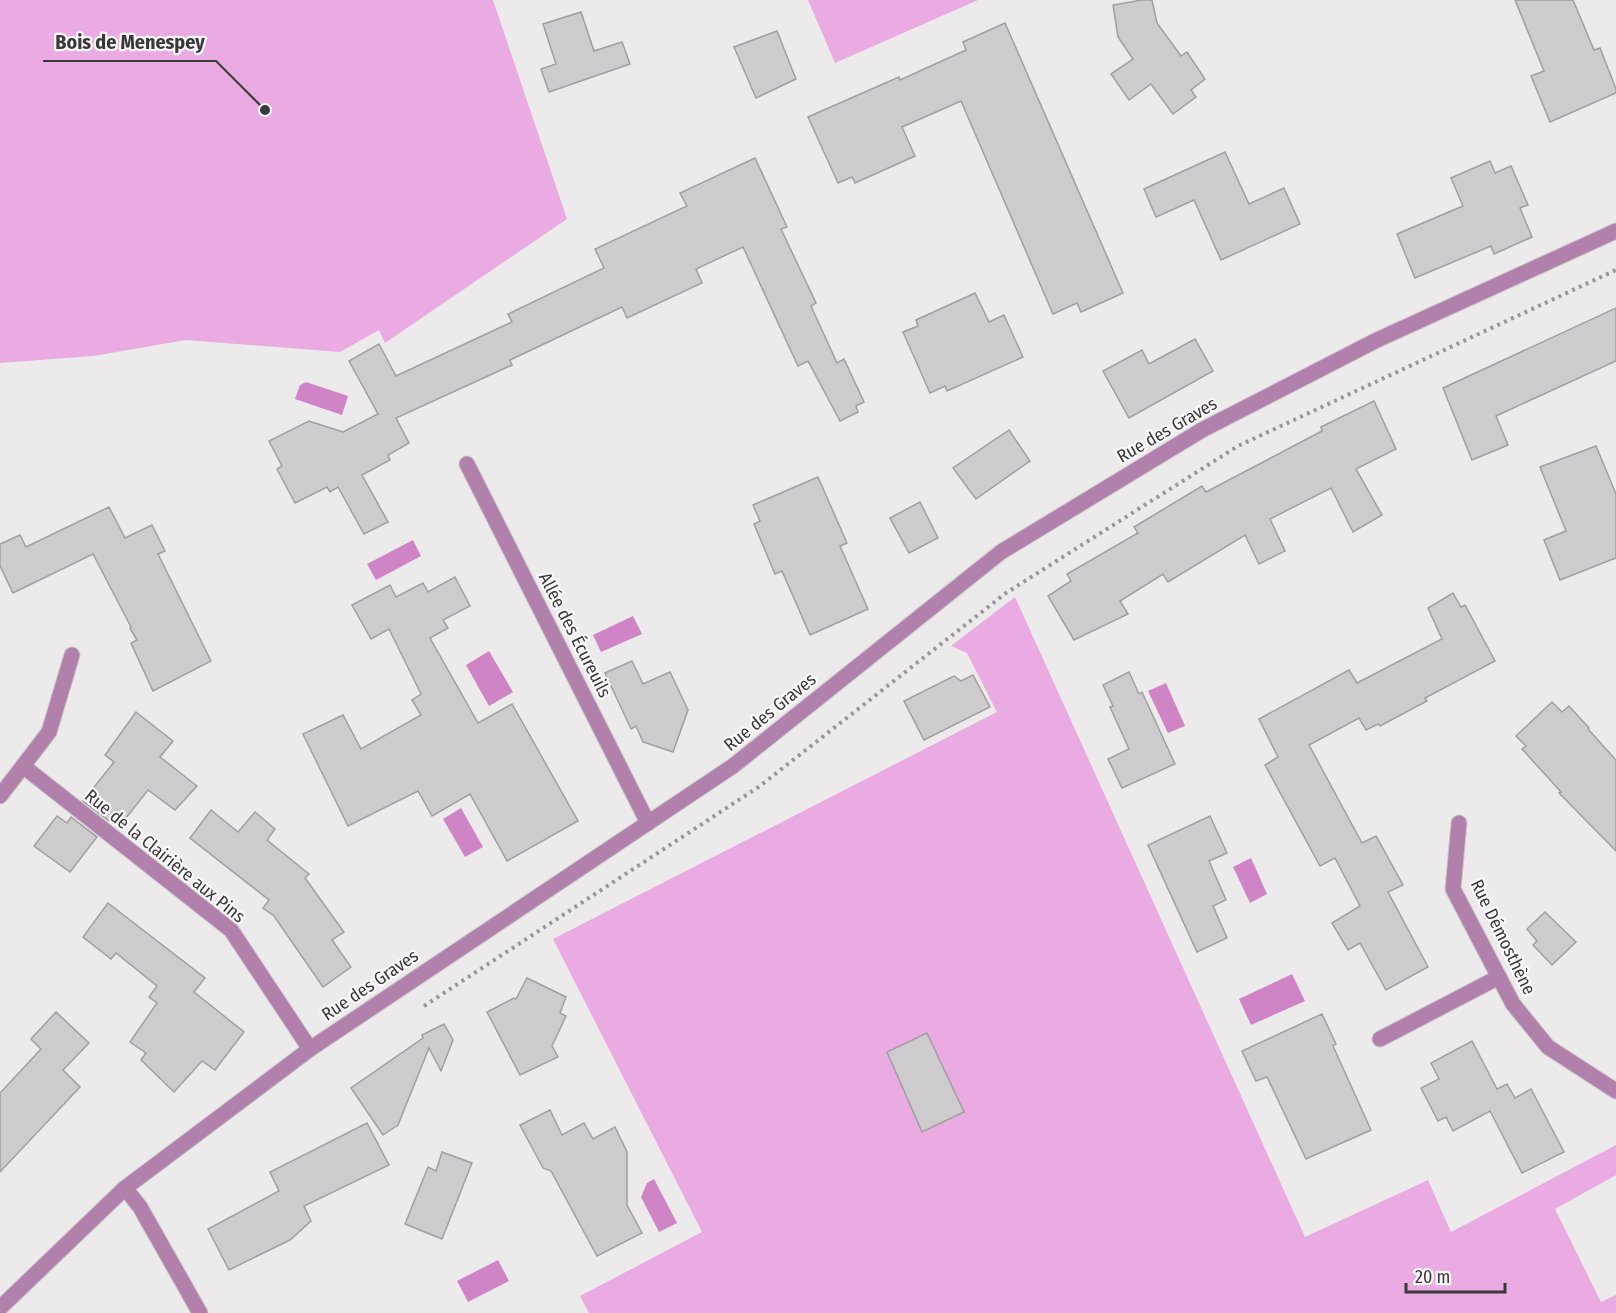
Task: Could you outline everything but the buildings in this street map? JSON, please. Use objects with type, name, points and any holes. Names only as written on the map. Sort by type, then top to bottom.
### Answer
[{"type":"street","name":"Rue des Graves","points":[[0,1308],[125,1188],[310,1049],[733,766],[1011,546],[1212,425],[1377,340],[1616,231]]},
{"type":"street","name":"Allée des Écureuils","points":[[468,464],[648,823]]},
{"type":"street","points":[[0,796],[49,732],[72,655]]},
{"type":"street","name":"Rue de la Clairière aux Pins","points":[[23,766],[231,930],[310,1049]]},
{"type":"street","name":"Rue Démosthène","points":[[1459,823],[1453,889],[1513,1005],[1548,1047],[1616,1091]]},
{"type":"street","points":[[1380,1039],[1499,977]]},
{"type":"street","points":[[125,1188],[140,1207],[200,1313]]},
{"type":"path","points":[[419,1009],[760,786],[1006,592],[1238,446],[1616,270]]},
{"type":"shaded area","points":[[0,0],[493,0],[567,219],[385,343],[379,330],[340,352],[186,340],[93,356],[0,363]]},
{"type":"shaded area","points":[[808,0],[978,0],[835,63]]},
{"type":"shaded area","points":[[306,382],[348,396],[342,415],[295,399],[300,385]]},
{"type":"shaded area","points":[[413,540],[421,556],[376,580],[367,564]]},
{"type":"shaded area","points":[[1015,597],[1305,1237],[1428,1180],[1451,1232],[1616,1145],[1616,1175],[1555,1209],[1601,1302],[1616,1295],[1616,1313],[589,1313],[580,1296],[702,1232],[553,939],[997,712],[967,653],[951,646]]},
{"type":"shaded area","points":[[633,616],[642,634],[601,652],[593,635]]},
{"type":"shaded area","points":[[489,651],[513,692],[489,706],[466,665]]},
{"type":"shaded area","points":[[1166,683],[1185,726],[1168,733],[1148,691]]},
{"type":"shaded area","points":[[461,808],[483,847],[465,857],[443,819]]},
{"type":"shaded area","points":[[1251,858],[1267,894],[1250,903],[1233,867]]},
{"type":"shaded area","points":[[1292,974],[1305,1001],[1251,1025],[1239,999]]},
{"type":"shaded area","points":[[654,1179],[677,1223],[659,1232],[641,1197],[647,1183]]},
{"type":"shaded area","points":[[498,1260],[509,1281],[468,1302],[457,1281]]},
{"type":"place","name":"Bois de Menespey","points":[[265,110]]}]
